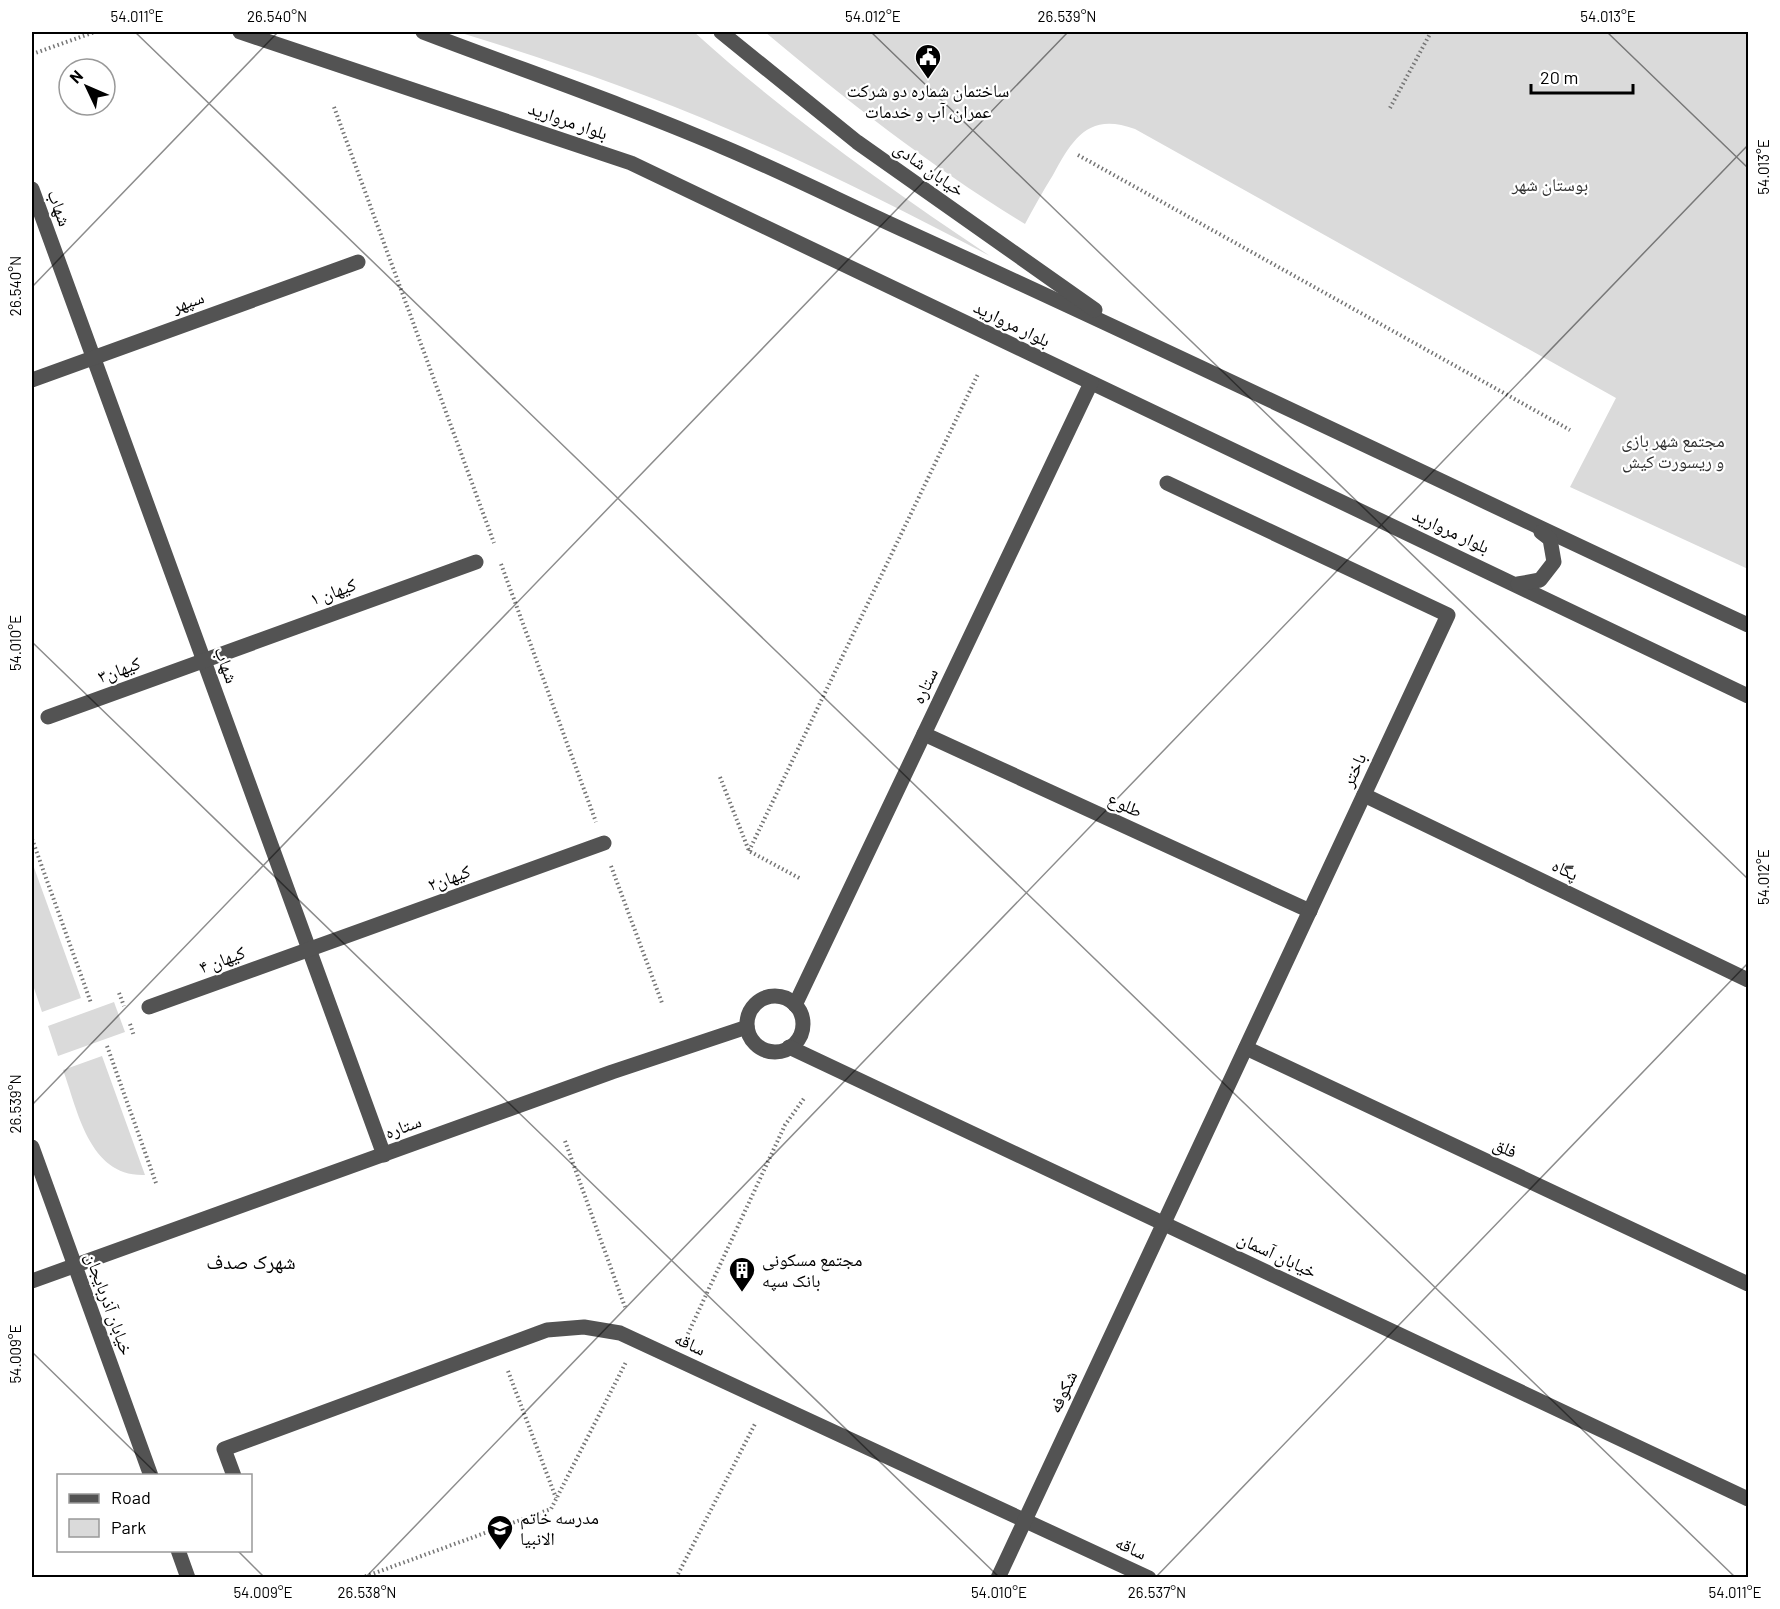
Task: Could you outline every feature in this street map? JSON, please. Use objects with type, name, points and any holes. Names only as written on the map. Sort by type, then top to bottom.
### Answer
[{"type":"street","name":"بلوار مروارید","points":[[240,32],[631,163],[1749,696]]},
{"type":"street","name":"بلوار مروارید","points":[[423,32],[629,109],[808,184],[896,227],[1122,329],[1533,526],[1749,625]]},
{"type":"street","name":"خیابان شادی","points":[[721,32],[857,142],[1122,329]]},
{"type":"street","name":"شهاب","points":[[32,189],[384,1155]]},
{"type":"street","name":"سپهر","points":[[32,380],[358,262]]},
{"type":"street","name":"ستاره","points":[[795,1005],[1091,383]]},
{"type":"street","name":"باختر","points":[[1164,1224],[1448,615],[1167,483]]},
{"type":"street","points":[[1518,584],[1540,580],[1554,562],[1551,539],[1533,526]]},
{"type":"street","name":"کیهان ۱","points":[[204,660],[476,562]]},
{"type":"street","name":"کیهان۳","points":[[48,717],[204,660]]},
{"type":"street","name":"طلوع","points":[[924,734],[1310,911]]},
{"type":"street","name":"پگاه","points":[[1364,795],[1749,980]]},
{"type":"street","name":"کیهان۲","points":[[309,949],[603,843]]},
{"type":"street","name":"کیهان ۴","points":[[149,1007],[309,949]]},
{"type":"street","points":[[778,996],[795,1005],[803,1021],[801,1033],[789,1047],[771,1052],[760,1048],[751,1039],[747,1027],[748,1015],[755,1004],[765,997],[778,996]]},
{"type":"street","name":"ستاره","points":[[32,1281],[612,1072],[747,1027]]},
{"type":"street","name":"خیابان آسمان","points":[[789,1047],[1749,1499]]},
{"type":"street","name":"فلق","points":[[1246,1048],[1749,1284]]},
{"type":"street","name":"خیابان آذربایجان","points":[[32,1147],[150,1474]]},
{"type":"street","name":"شکوفه","points":[[998,1578],[1164,1224]]},
{"type":"street","name":"ساقه","points":[[233,1474],[224,1449],[547,1329],[584,1327],[620,1333],[1149,1578]]},
{"type":"street","points":[[178,1552],[188,1578]]},
{"type":"path","points":[[32,54],[95,32]]},
{"type":"path","points":[[1390,108],[1431,32]]},
{"type":"path","points":[[334,107],[397,280]]},
{"type":"path","points":[[1078,155],[1570,430]]},
{"type":"path","points":[[749,851],[978,374]]},
{"type":"path","points":[[720,777],[749,851],[801,879]]},
{"type":"path","points":[[32,839],[91,1003]]},
{"type":"path","points":[[603,843],[662,1003]]},
{"type":"path","points":[[106,1046],[156,1183]]},
{"type":"path","points":[[686,1338],[784,1125],[805,1097]]},
{"type":"path","points":[[565,1141],[626,1311]]},
{"type":"path","points":[[361,1578],[551,1509],[626,1361]]},
{"type":"path","points":[[507,1370],[556,1499]]},
{"type":"path","points":[[676,1578],[756,1421]]},
{"type":"green space","points":[[458,32],[694,32],[729,63],[838,149],[913,204],[990,256],[860,190],[728,129],[594,77]]},
{"type":"green space","name":"بوستان شهر","points":[[765,32],[1748,32],[1748,569],[1570,487],[1616,398],[1135,129],[1106,124],[1094,126],[1084,132],[1068,150],[1025,224],[957,180],[891,133]]},
{"type":"green space","points":[[32,862],[81,998],[42,1012],[32,982]]},
{"type":"green space","points":[[114,1002],[125,1032],[58,1056],[48,1026]]},
{"type":"green space","points":[[102,1056],[145,1175],[126,1173],[111,1165],[98,1153],[89,1139],[74,1104],[63,1070]]},
{"type":"place","name":"ساختمان شماره دو شرکت عمران، آب و خدمات","points":[[928,80]]},
{"type":"place","name":"مجتمع مسکونی بانک سپه","points":[[742,1293]]},
{"type":"place","name":"مدرسه خاتم الانبیا","points":[[500,1551]]},
{"type":"district","name":"شهرک صدف","points":[[251,1262]]},
{"type":"park label","name":"مجتمع شهر بازی و ریسورت کیش","points":[[1673,451]]}]
